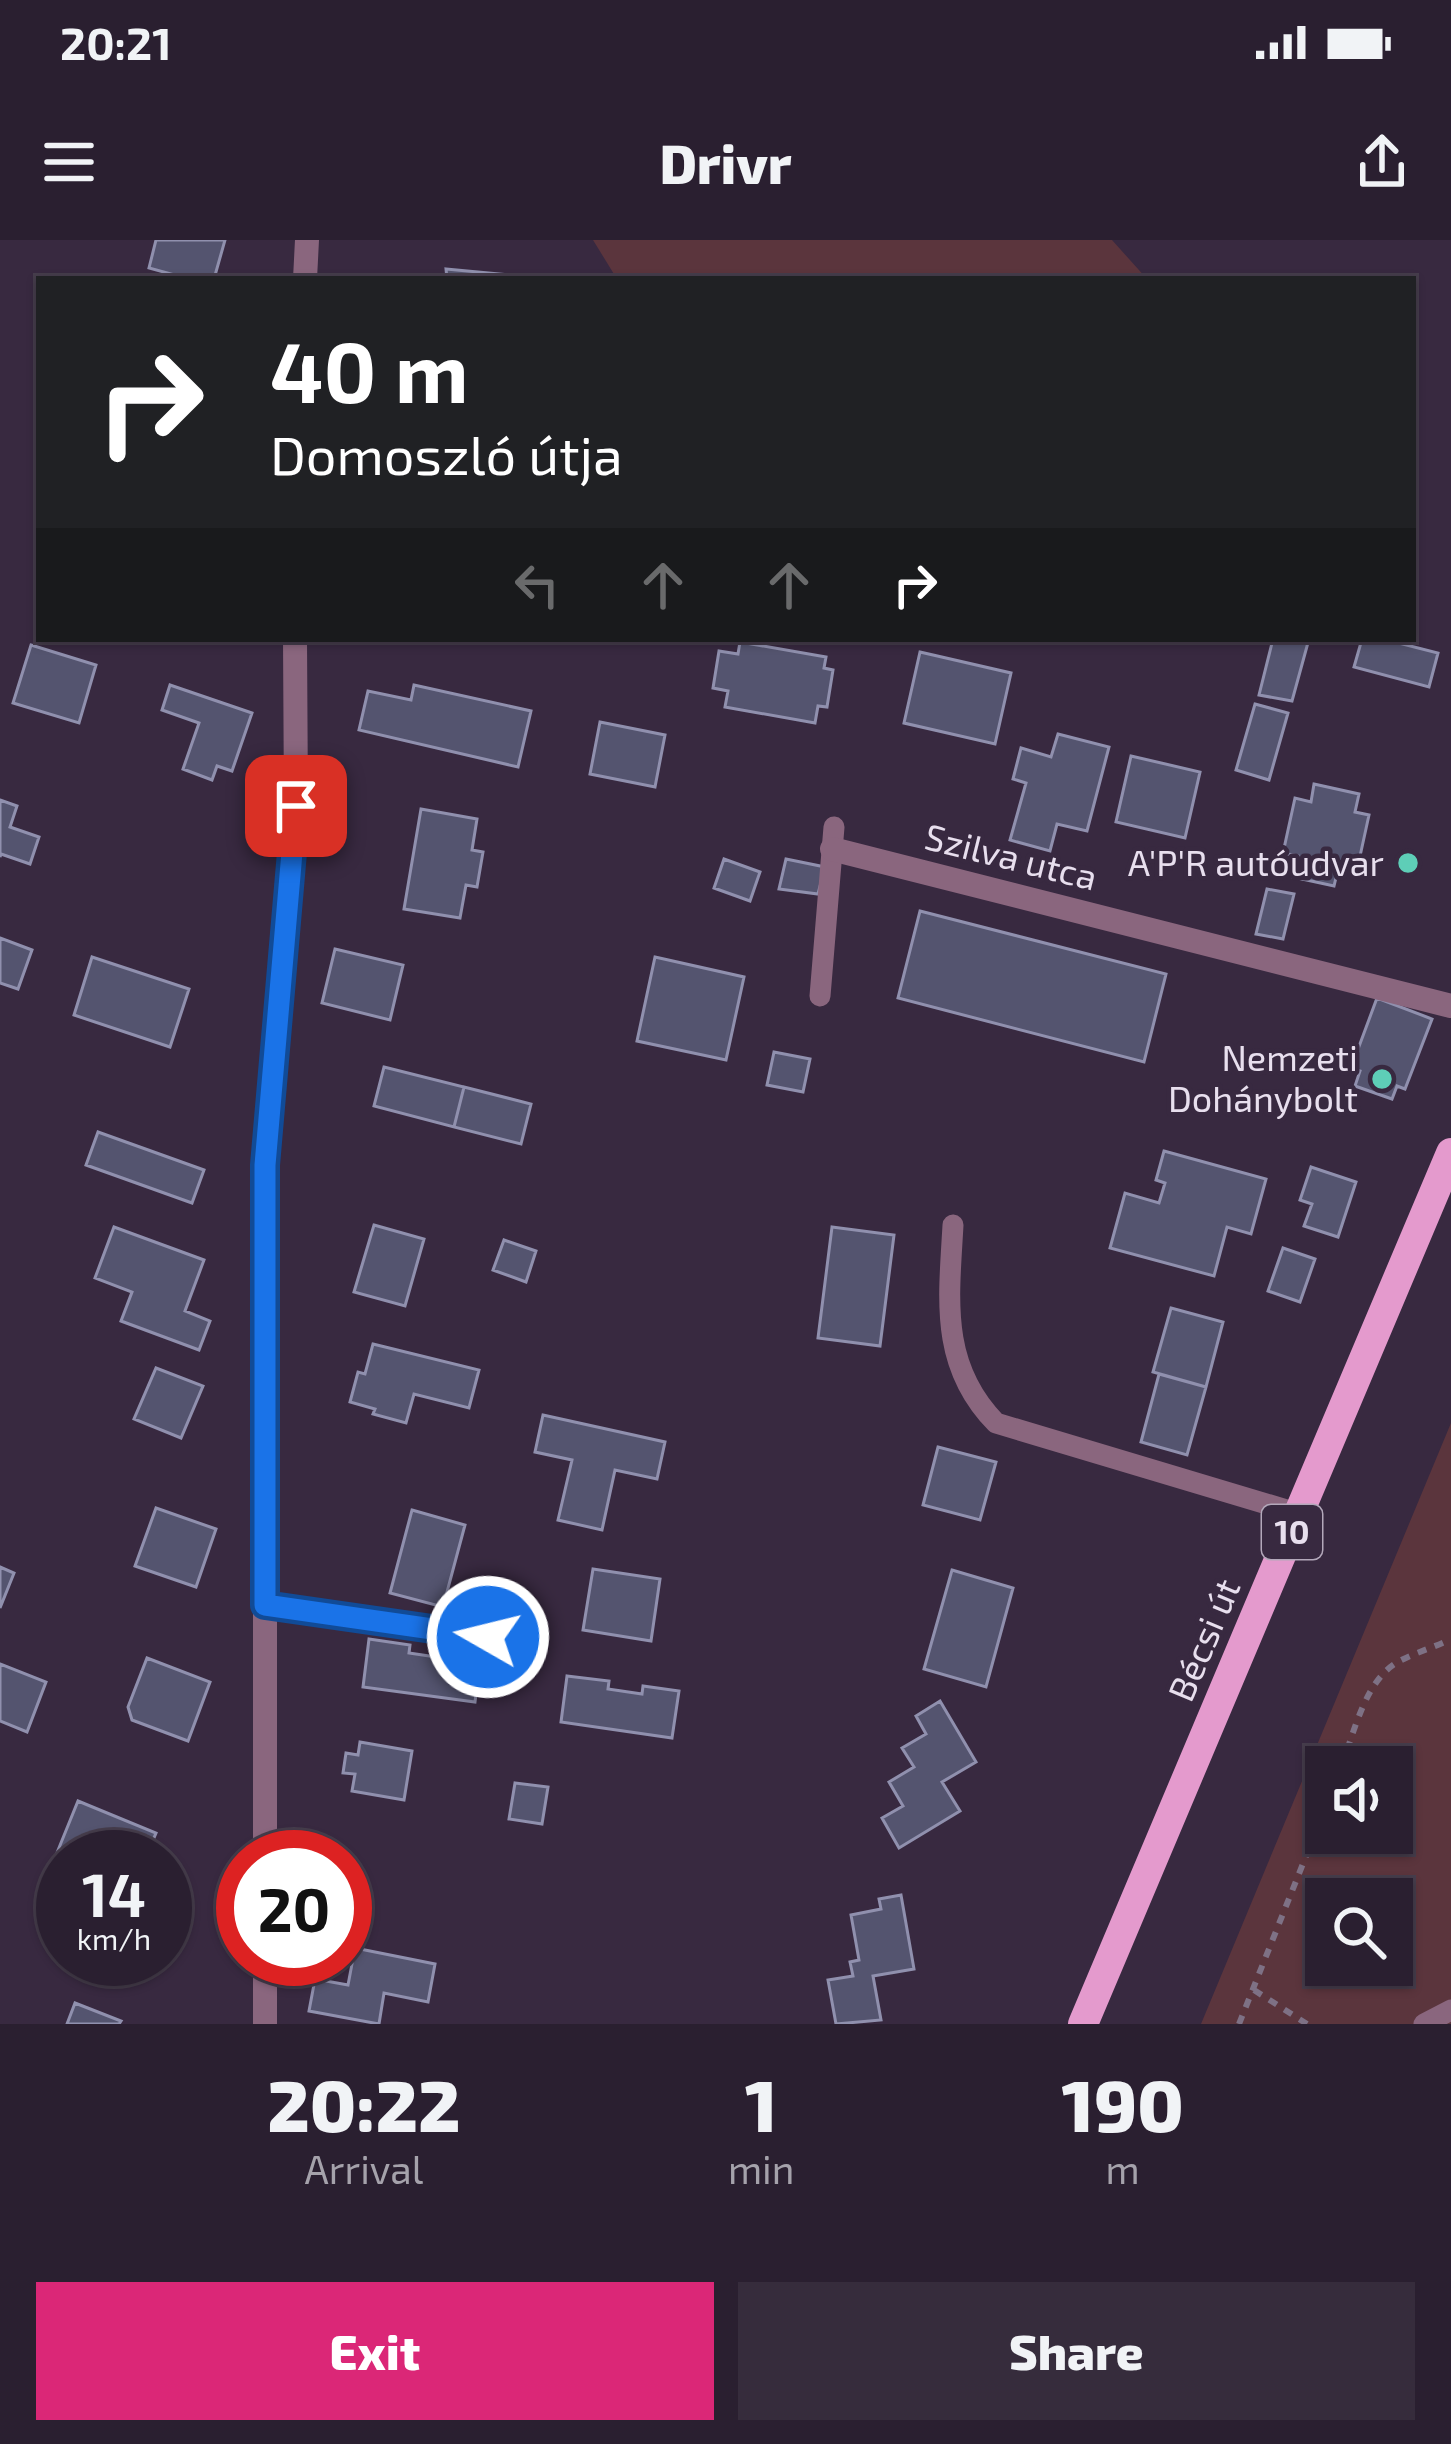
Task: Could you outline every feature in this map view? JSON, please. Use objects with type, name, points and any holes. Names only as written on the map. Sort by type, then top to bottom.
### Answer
[{"type":"main road","name":"Bécsi út","points":[[1083,2024],[1451,1153]]},
{"type":"street","points":[[305,276],[307,240]]},
{"type":"street","points":[[265,1830],[265,1165],[296,806],[295,642]]},
{"type":"street","name":"Szilva utca","points":[[833,838],[1451,1006]]},
{"type":"street","points":[[265,1986],[265,2024]]},
{"type":"lane","points":[[820,996],[833,838]]},
{"type":"lane","points":[[953,1225],[948,1323],[976,1403],[995,1423],[1300,1514]]},
{"type":"lane","points":[[265,1605],[488,1637]]},
{"type":"lane","points":[[1424,2024],[1451,2010]]},
{"type":"path","points":[[1350,1746],[1381,1676],[1401,1660],[1451,1639]]},
{"type":"path","points":[[1239,2024],[1307,1854]]},
{"type":"path","points":[[1254,1990],[1307,2024]]},
{"type":"shaded area","points":[[593,240],[1112,240],[1144,276],[615,276]]},
{"type":"shaded area","points":[[1451,1423],[1451,2024],[1201,2024],[1305,1774],[1305,1854],[1413,1854],[1413,1746],[1317,1746]]},
{"type":"building","points":[[156,240],[225,240],[215,276],[178,276],[149,268]]},
{"type":"building","points":[[446,269],[510,275],[510,276],[447,276]]},
{"type":"building","points":[[740,642],[826,657],[824,668],[833,670],[827,707],[818,706],[815,723],[725,707],[728,691],[713,688],[719,651],[738,654]]},
{"type":"building","points":[[1272,642],[1308,642],[1292,701],[1259,695]]},
{"type":"building","points":[[1361,642],[1395,642],[1438,653],[1429,687],[1354,667]]},
{"type":"building","points":[[31,645],[96,665],[79,723],[13,703]]},
{"type":"building","points":[[920,652],[1011,673],[995,744],[904,723]]},
{"type":"building","points":[[170,685],[252,713],[232,771],[217,766],[212,780],[183,769],[199,723],[162,710]]},
{"type":"building","points":[[414,685],[531,711],[518,767],[359,730],[368,691],[411,700]]},
{"type":"building","points":[[1255,704],[1288,713],[1269,780],[1236,770]]},
{"type":"building","points":[[600,722],[665,735],[655,787],[590,774]]},
{"type":"building","points":[[1058,734],[1109,747],[1087,831],[1057,824],[1050,851],[1010,840],[1026,783],[1013,779],[1021,748],[1051,757]]},
{"type":"building","points":[[1131,756],[1200,772],[1185,838],[1116,822]]},
{"type":"building","points":[[1314,784],[1359,794],[1355,812],[1369,815],[1357,870],[1339,865],[1334,886],[1293,877],[1298,856],[1283,853],[1295,798],[1311,802]]},
{"type":"building","points":[[0,800],[17,806],[10,827],[39,837],[30,864],[0,857]]},
{"type":"building","points":[[421,809],[477,819],[472,850],[483,852],[477,887],[466,885],[460,918],[404,909]]},
{"type":"building","points":[[724,859],[760,872],[750,901],[714,888]]},
{"type":"building","points":[[786,859],[825,867],[818,894],[779,889]]},
{"type":"building","points":[[1267,889],[1294,894],[1283,939],[1256,934]]},
{"type":"building","points":[[920,911],[1166,974],[1144,1062],[898,998]]},
{"type":"building","points":[[0,938],[32,950],[18,989],[0,983]]},
{"type":"building","points":[[335,949],[403,965],[390,1020],[322,1003]]},
{"type":"building","points":[[92,957],[189,989],[170,1047],[74,1015]]},
{"type":"building","points":[[655,957],[744,977],[726,1060],[637,1041]]},
{"type":"building","points":[[1377,998],[1432,1019],[1405,1089],[1397,1086],[1392,1099],[1355,1086],[1360,1071],[1351,1068]]},
{"type":"building","points":[[774,1052],[810,1059],[803,1092],[767,1085]]},
{"type":"building","points":[[384,1067],[464,1087],[454,1127],[374,1106]]},
{"type":"building","points":[[464,1087],[531,1104],[521,1144],[454,1127]]},
{"type":"building","points":[[98,1132],[204,1170],[192,1203],[86,1165]]},
{"type":"building","points":[[1164,1151],[1266,1179],[1251,1234],[1227,1227],[1214,1276],[1110,1248],[1125,1193],[1159,1203],[1165,1183],[1156,1180]]},
{"type":"building","points":[[1311,1167],[1356,1182],[1338,1237],[1304,1226],[1312,1204],[1300,1200]]},
{"type":"building","points":[[374,1225],[424,1239],[405,1306],[354,1292]]},
{"type":"building","points":[[114,1227],[204,1260],[185,1311],[210,1321],[199,1350],[121,1321],[132,1292],[95,1278]]},
{"type":"building","points":[[832,1227],[894,1235],[880,1346],[818,1338]]},
{"type":"building","points":[[504,1240],[536,1251],[526,1282],[493,1270]]},
{"type":"building","points":[[1283,1248],[1315,1259],[1300,1302],[1268,1291]]},
{"type":"building","points":[[1171,1308],[1223,1322],[1206,1387],[1153,1372]]},
{"type":"building","points":[[373,1344],[479,1370],[469,1408],[414,1394],[406,1423],[350,1402],[358,1372],[365,1374]]},
{"type":"building","points":[[156,1368],[203,1386],[181,1438],[134,1419]]},
{"type":"building","points":[[1159,1374],[1206,1387],[1187,1455],[1141,1442]]},
{"type":"building","points":[[543,1415],[665,1442],[657,1479],[615,1470],[602,1530],[558,1520],[572,1460],[535,1452]]},
{"type":"building","points":[[938,1447],[996,1462],[980,1520],[923,1505]]},
{"type":"building","points":[[156,1508],[216,1529],[196,1587],[135,1566]]},
{"type":"building","points":[[412,1510],[465,1525],[443,1607],[390,1593]]},
{"type":"building","points":[[0,1567],[14,1573],[0,1608]]},
{"type":"building","points":[[593,1569],[660,1579],[651,1641],[583,1630]]},
{"type":"building","points":[[952,1570],[1013,1588],[986,1687],[924,1669]]},
{"type":"building","points":[[369,1639],[410,1645],[409,1653],[443,1658],[445,1650],[481,1656],[475,1702],[363,1687]]},
{"type":"building","points":[[147,1658],[210,1682],[188,1741],[132,1720],[128,1707]]},
{"type":"building","points":[[0,1664],[46,1682],[27,1732],[0,1721]]},
{"type":"building","points":[[567,1676],[609,1681],[608,1689],[642,1694],[643,1686],[679,1691],[672,1738],[561,1722]]},
{"type":"building","points":[[940,1701],[976,1762],[942,1782],[960,1811],[899,1848],[882,1818],[903,1806],[889,1782],[914,1767],[902,1748],[926,1734],[916,1716]]},
{"type":"building","points":[[360,1742],[412,1751],[404,1800],[352,1791],[355,1774],[343,1773],[346,1753],[358,1755]]},
{"type":"building","points":[[515,1783],[548,1787],[542,1824],[509,1819]]},
{"type":"building","points":[[78,1801],[149,1830],[66,1830]]},
{"type":"building","points":[[901,1895],[914,1969],[873,1976],[881,2020],[836,2024],[828,1980],[853,1976],[850,1962],[859,1960],[851,1915],[881,1909],[879,1899]]},
{"type":"building","points":[[372,1951],[435,1964],[428,2002],[384,1993],[379,2024],[309,2011],[314,1986],[372,1986]]},
{"type":"building","points":[[75,2003],[121,2021],[67,2024]]},
{"type":"place","name":"A'P'R autóudvar","points":[[1408,863]]},
{"type":"place","name":"Nemzeti Dohánybolt","points":[[1382,1079]]},
{"type":"route","points":[[296,806],[265,1165],[265,1605],[488,1637]]}]
